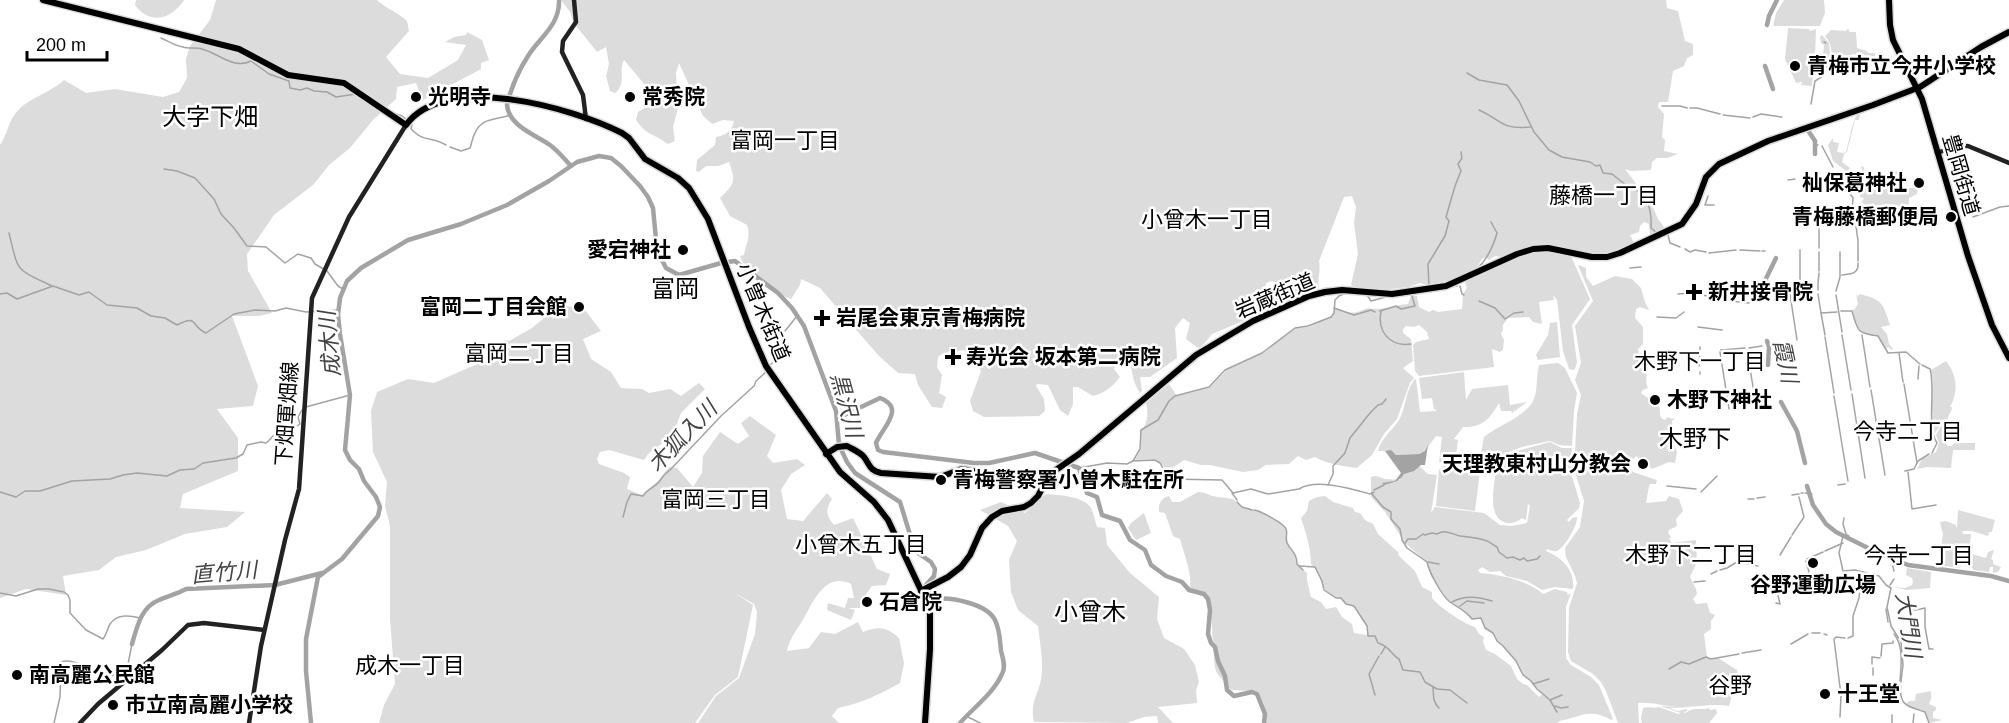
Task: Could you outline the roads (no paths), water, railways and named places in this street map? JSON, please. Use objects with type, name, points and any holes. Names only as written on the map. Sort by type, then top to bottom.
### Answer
[{"type":"main road","points":[[43,0],[239,50],[288,75],[344,83],[406,125]]},
{"type":"main road","points":[[574,0],[576,22],[563,41],[562,52],[584,97],[586,119]]},
{"type":"main road","name":"豊岡街道","points":[[1890,0],[1890,25],[1893,40],[1923,101],[1963,240],[1991,322],[2009,358]]},
{"type":"main road","points":[[1916,88],[1962,61],[1983,45],[2009,32]]},
{"type":"main road","name":"岩蔵街道","points":[[925,589],[950,576],[963,564],[982,528],[991,518],[1002,511],[1024,507],[1031,503],[1049,477],[1196,355],[1259,318],[1322,292],[1342,290],[1392,294],[1443,287],[1533,249],[1546,248],[1592,257],[1618,254],[1682,224],[1694,207],[1706,177],[1716,166],[1757,146],[1916,88]]},
{"type":"main road","name":"小曽木街道","points":[[406,125],[414,115],[431,106],[471,97],[499,98],[555,108],[622,133],[631,140],[645,159],[686,184],[708,219],[763,361],[843,477],[871,498],[885,515],[925,589],[931,622],[925,723]]},
{"type":"main road","name":"下畑軍畑線","points":[[249,723],[264,630],[299,489],[312,298],[349,216],[406,125]]},
{"type":"main road","points":[[1937,153],[1968,146],[2009,163]]},
{"type":"main road","points":[[826,454],[839,447],[848,446],[860,454],[869,467],[878,472],[940,477],[962,469],[1001,477],[1043,474],[1049,477]]},
{"type":"main road","points":[[80,723],[98,704],[188,625],[204,623],[264,630]]},
{"type":"waterway","name":"成木川","points":[[559,0],[553,24],[518,73],[507,105],[512,119],[517,124],[550,145],[570,165]]},
{"type":"waterway","name":"霞川","points":[[1767,25],[1777,0]]},
{"type":"waterway","points":[[161,38],[180,46],[200,48],[232,62],[251,61],[269,74],[289,81],[290,88],[300,90],[307,88],[327,92],[336,97],[356,94]]},
{"type":"waterway","name":"霞川","points":[[1765,66],[1773,89]]},
{"type":"waterway","points":[[1811,104],[1815,81],[1823,76],[1827,66]]},
{"type":"waterway","points":[[1467,73],[1479,80],[1507,85],[1519,101],[1534,132],[1549,150],[1562,157],[1590,162],[1596,166],[1600,165],[1603,173],[1612,174],[1627,186],[1637,190],[1648,204],[1651,228],[1657,233]]},
{"type":"waterway","points":[[1662,106],[1687,108]]},
{"type":"waterway","points":[[1690,108],[1720,114]]},
{"type":"waterway","points":[[1479,110],[1507,126],[1530,127]]},
{"type":"waterway","points":[[394,113],[406,119]]},
{"type":"waterway","points":[[1753,117],[1761,114],[1782,117]]},
{"type":"waterway","points":[[450,147],[461,151],[470,148],[474,135],[482,124],[510,115]]},
{"type":"waterway","points":[[1723,115],[1750,118]]},
{"type":"waterway","points":[[412,124],[411,129],[416,134],[446,145]]},
{"type":"waterway","name":"霞川","points":[[1809,132],[1815,141],[1815,154]]},
{"type":"waterway","points":[[1822,146],[1833,167]]},
{"type":"waterway","points":[[1429,286],[1428,264],[1445,236],[1449,221],[1446,217],[1461,171],[1458,164],[1462,158],[1461,152]]},
{"type":"waterway","name":"黒沢川","points":[[311,723],[306,671],[306,639],[318,577],[342,559],[378,516],[380,507],[359,469],[350,460],[345,450],[350,395],[338,315],[340,298],[347,281],[361,268],[408,240],[461,224],[507,205],[577,162],[599,156],[611,158],[621,166],[648,197],[653,208],[657,250],[666,268],[679,275],[735,261],[778,293],[792,308],[804,326],[836,411],[839,445],[847,462],[855,473],[900,502],[915,551],[931,562],[935,569],[934,576],[926,585],[928,594],[936,599],[951,599],[977,606],[991,614],[995,620],[1000,636],[1003,672],[988,694],[960,723]]},
{"type":"waterway","points":[[164,169],[195,178],[214,199],[221,214],[247,246],[266,247],[285,263],[298,254],[311,258],[343,289]]},
{"type":"waterway","points":[[1837,175],[1853,198],[1852,212],[1855,224]]},
{"type":"waterway","points":[[1788,180],[1795,179]]},
{"type":"waterway","points":[[1708,196],[1705,205],[1714,205]]},
{"type":"waterway","points":[[1973,217],[2009,206]]},
{"type":"waterway","points":[[1807,213],[1817,213]]},
{"type":"waterway","points":[[1819,221],[1819,229]]},
{"type":"waterway","points":[[1478,268],[1490,252],[1497,233],[1491,222]]},
{"type":"waterway","points":[[1856,226],[1858,261]]},
{"type":"waterway","points":[[1819,230],[1819,248]]},
{"type":"waterway","points":[[9,233],[20,268],[52,286]]},
{"type":"waterway","points":[[1663,236],[1668,235],[1670,243],[1680,247]]},
{"type":"waterway","points":[[1685,249],[1690,252],[1695,250],[1706,252]]},
{"type":"waterway","points":[[1709,253],[1736,250]]},
{"type":"waterway","points":[[1740,250],[1760,251]]},
{"type":"waterway","points":[[1800,250],[1800,291]]},
{"type":"waterway","points":[[1819,252],[1819,261]]},
{"type":"waterway","points":[[1836,291],[1840,277],[1840,252]]},
{"type":"waterway","name":"霞川","points":[[1759,293],[1776,258]]},
{"type":"waterway","points":[[1819,262],[1819,271]]},
{"type":"waterway","points":[[1842,275],[1856,271],[1858,263]]},
{"type":"waterway","points":[[1630,268],[1641,267]]},
{"type":"waterway","points":[[1818,283],[1819,273]]},
{"type":"waterway","points":[[1818,284],[1818,290]]},
{"type":"waterway","points":[[0,294],[7,293],[17,299],[53,286],[79,295],[89,292],[107,305],[137,308],[151,316],[165,318],[177,325],[192,321],[206,333],[234,314],[255,310],[275,311],[286,308],[306,312],[339,310]]},
{"type":"waterway","points":[[1450,287],[1457,286]]},
{"type":"waterway","points":[[1460,286],[1464,295]]},
{"type":"waterway","points":[[1733,288],[1754,290]]},
{"type":"waterway","points":[[1133,461],[1140,449],[1141,430],[1158,420],[1169,401],[1175,396],[1209,387],[1225,370],[1262,353],[1295,328],[1308,326],[1331,317],[1334,313],[1335,300],[1346,293]]},
{"type":"waterway","points":[[1678,294],[1690,293]]},
{"type":"waterway","points":[[1359,294],[1367,295],[1371,301],[1386,297]]},
{"type":"waterway","points":[[1693,294],[1701,295]]},
{"type":"waterway","points":[[1790,294],[1797,340]]},
{"type":"waterway","points":[[1818,294],[1821,313],[1837,312]]},
{"type":"waterway","points":[[1702,295],[1728,300]]},
{"type":"waterway","points":[[1836,295],[1842,332]]},
{"type":"waterway","points":[[1380,311],[1396,306],[1401,309],[1415,306],[1412,296]]},
{"type":"waterway","points":[[1479,301],[1495,308],[1505,319],[1514,313],[1523,312]]},
{"type":"waterway","points":[[1730,301],[1749,303]]},
{"type":"waterway","points":[[1334,308],[1354,315],[1371,310],[1375,312]]},
{"type":"waterway","points":[[1381,311],[1381,325],[1386,336],[1396,343],[1411,344]]},
{"type":"waterway","points":[[1841,311],[1852,311],[1859,330],[1865,334],[1878,336],[1888,353],[1906,352],[1920,364]]},
{"type":"waterway","points":[[1657,317],[1676,318],[1684,312]]},
{"type":"waterway","points":[[1821,313],[1825,335]]},
{"type":"waterway","name":"木狐入川","points":[[785,331],[797,316]]},
{"type":"waterway","points":[[1698,327],[1722,330]]},
{"type":"waterway","name":"木狐入川","points":[[776,357],[778,344],[783,334]]},
{"type":"waterway","points":[[1842,335],[1851,390]]},
{"type":"waterway","points":[[1862,335],[1870,387]]},
{"type":"waterway","points":[[1825,337],[1834,393]]},
{"type":"waterway","name":"霞川","points":[[1767,341],[1768,365]]},
{"type":"waterway","points":[[1749,348],[1762,346]]},
{"type":"waterway","points":[[1699,366],[1700,347]]},
{"type":"waterway","points":[[1721,350],[1745,348]]},
{"type":"waterway","points":[[1747,350],[1756,405]]},
{"type":"waterway","points":[[1662,352],[1679,351],[1688,354]]},
{"type":"waterway","points":[[1720,352],[1729,409]]},
{"type":"waterway","points":[[1899,353],[1903,382]]},
{"type":"waterway","points":[[1751,362],[1764,360]]},
{"type":"waterway","name":"木狐入川","points":[[770,365],[775,361]]},
{"type":"waterway","points":[[1922,365],[1930,369],[1932,378],[1932,427],[1937,443],[1932,453]]},
{"type":"waterway","points":[[1918,379],[1919,366]]},
{"type":"waterway","name":"木狐入川","points":[[623,517],[631,494],[643,496],[657,484],[767,371]]},
{"type":"waterway","points":[[1904,384],[1917,463]]},
{"type":"waterway","points":[[1871,390],[1885,475]]},
{"type":"waterway","points":[[1852,394],[1865,478]]},
{"type":"waterway","points":[[306,407],[350,395]]},
{"type":"waterway","points":[[1834,396],[1848,481]]},
{"type":"waterway","points":[[838,418],[880,398],[888,402],[892,412],[876,443],[878,450],[883,452],[974,463],[989,463],[1035,453],[1079,468],[1087,493],[1097,497],[1102,515],[1120,521],[1130,540],[1145,550],[1151,565],[1166,576],[1182,582],[1189,590],[1204,594],[1208,599],[1210,610],[1208,634],[1225,676],[1227,690],[1234,696],[1252,692],[1257,694],[1265,714],[1264,723]]},
{"type":"waterway","points":[[1333,466],[1345,453],[1350,438],[1370,413],[1386,399]]},
{"type":"waterway","name":"霞川","points":[[1781,402],[1797,431],[1805,463]]},
{"type":"waterway","points":[[0,492],[16,497],[25,491],[40,491],[72,481],[110,479],[137,473],[167,476],[180,470],[194,469],[203,463],[236,458],[243,454],[247,445],[266,443],[277,433],[300,424],[298,417],[302,410]]},
{"type":"waterway","points":[[1905,471],[1914,469],[1918,461],[1929,454]]},
{"type":"waterway","points":[[1079,468],[1107,463],[1127,464],[1133,461],[1155,460],[1160,463],[1169,479],[1222,480],[1233,493],[1251,489],[1268,494],[1315,484],[1370,494],[1374,492]]},
{"type":"waterway","points":[[1328,485],[1333,474],[1333,467]]},
{"type":"waterway","points":[[1908,472],[1912,509],[1936,505]]},
{"type":"waterway","points":[[1701,492],[1717,476]]},
{"type":"waterway","points":[[1838,485],[1845,484]]},
{"type":"waterway","points":[[1374,490],[1384,485]]},
{"type":"waterway","points":[[1667,486],[1696,489]]},
{"type":"waterway","name":"霞川","points":[[1807,486],[1813,505],[1826,524],[1836,532],[1874,551],[1908,565],[1991,576],[2009,581]]},
{"type":"waterway","points":[[1232,493],[1237,500]]},
{"type":"waterway","name":"霞川","points":[[1805,493],[1812,494]]},
{"type":"waterway","points":[[1372,494],[1383,507],[1391,512],[1391,519],[1400,529],[1402,540],[1407,548],[1427,562],[1436,584],[1447,599],[1472,619],[1481,618],[1485,628],[1493,633],[1497,641],[1516,661],[1523,675],[1550,700],[1557,712]]},
{"type":"waterway","points":[[1792,495],[1799,494]]},
{"type":"waterway","points":[[1757,498],[1765,497]]},
{"type":"waterway","points":[[1792,535],[1804,517],[1799,497]]},
{"type":"waterway","points":[[1748,499],[1754,499]]},
{"type":"waterway","points":[[1237,502],[1242,507],[1252,510]]},
{"type":"waterway","points":[[1254,510],[1285,527],[1287,543],[1295,555],[1297,564],[1303,570]]},
{"type":"waterway","points":[[1844,518],[1843,524],[1849,536]]},
{"type":"waterway","points":[[1405,543],[1408,539],[1416,539],[1423,534],[1446,532],[1488,541],[1507,558],[1513,557],[1520,560],[1524,558],[1527,561],[1540,556]]},
{"type":"waterway","name":"大門川","points":[[1843,536],[1839,553],[1843,571],[1855,570],[1879,576],[1891,588],[1887,607],[1891,626],[1901,642],[1903,665],[1901,682]]},
{"type":"waterway","points":[[1780,555],[1791,537]]},
{"type":"waterway","points":[[1825,551],[1843,543]]},
{"type":"waterway","points":[[1807,559],[1823,552]]},
{"type":"waterway","points":[[1794,582],[1801,580],[1809,572],[1806,561]]},
{"type":"waterway","points":[[1428,562],[1439,564]]},
{"type":"waterway","points":[[1720,570],[1737,562],[1758,566]]},
{"type":"waterway","points":[[1892,563],[1894,571]]},
{"type":"waterway","points":[[1300,566],[1315,567],[1324,590],[1336,598],[1341,598],[1346,604],[1354,606],[1367,626],[1368,636],[1375,636],[1378,643],[1399,659],[1403,670],[1420,672],[1425,682],[1437,689],[1450,690],[1467,703]]},
{"type":"waterway","points":[[1711,574],[1717,571]]},
{"type":"waterway","points":[[1848,638],[1853,636],[1853,616],[1859,598],[1862,572]]},
{"type":"waterway","name":"直竹川","points":[[132,644],[141,618],[148,607],[186,589],[275,585],[322,573]]},
{"type":"waterway","points":[[1890,585],[1894,579]]},
{"type":"waterway","points":[[1694,582],[1705,581]]},
{"type":"waterway","points":[[1776,603],[1780,604],[1777,591],[1790,583]]},
{"type":"waterway","points":[[0,593],[16,596],[38,589],[64,592],[70,600],[70,613],[86,630],[103,639],[110,624],[117,618],[124,616],[140,618]]},
{"type":"waterway","points":[[1452,602],[1472,597],[1492,601]]},
{"type":"waterway","points":[[1460,606],[1467,601],[1484,603]]},
{"type":"waterway","points":[[1907,609],[1925,608]]},
{"type":"waterway","name":"大門川","points":[[1886,609],[1888,622]]},
{"type":"waterway","points":[[1925,609],[1929,649],[1933,649]]},
{"type":"waterway","points":[[1812,633],[1820,633]]},
{"type":"waterway","points":[[1791,644],[1808,634]]},
{"type":"waterway","name":"大門川","points":[[1894,634],[1901,650],[1900,681]]},
{"type":"waterway","points":[[1840,717],[1841,695],[1834,639],[1836,637],[1845,638]]},
{"type":"waterway","points":[[1881,656],[1882,644],[1893,643],[1893,641]]},
{"type":"waterway","name":"直竹川","points":[[54,723],[60,697],[61,662],[77,663],[103,674],[120,674],[127,669],[132,644]]},
{"type":"waterway","points":[[1381,654],[1385,647]]},
{"type":"waterway","points":[[1742,653],[1761,650]]},
{"type":"waterway","points":[[1669,669],[1681,662],[1689,664],[1706,657],[1711,659],[1739,654]]},
{"type":"waterway","points":[[1375,695],[1369,674],[1379,656]]},
{"type":"waterway","points":[[1872,664],[1872,657],[1880,658]]},
{"type":"waterway","points":[[1873,668],[1873,675]]},
{"type":"waterway","points":[[1533,684],[1549,679]]},
{"type":"waterway","name":"大門川","points":[[1901,686],[1903,702],[1925,712],[1929,723]]},
{"type":"waterway","points":[[1433,687],[1434,701],[1439,708]]},
{"type":"waterway","points":[[1550,700],[1562,695]]},
{"type":"waterway","points":[[1555,706],[1568,707]]},
{"type":"waterway","points":[[1913,723],[1914,714]]},
{"type":"waterway","points":[[1892,715],[1892,723]]},
{"type":"waterway","points":[[966,716],[980,723]]},
{"type":"place","name":"青梅市立今井小学校","points":[[1795,66]]},
{"type":"place","name":"光明寺","points":[[416,97]]},
{"type":"place","name":"常秀院","points":[[630,97]]},
{"type":"place","name":"杣保葛神社","points":[[1919,183]]},
{"type":"place","name":"青梅藤橋郵便局","points":[[1951,217]]},
{"type":"place","name":"愛宕神社","points":[[683,250]]},
{"type":"place","name":"新井接骨院","points":[[1694,292]]},
{"type":"place","name":"富岡二丁目会館","points":[[579,307]]},
{"type":"place","name":"岩尾会東京青梅病院","points":[[822,318]]},
{"type":"place","name":"寿光会 坂本第二病院","points":[[953,357]]},
{"type":"place","name":"木野下神社","points":[[1655,400]]},
{"type":"place","name":"天理教東村山分教会","points":[[1643,464]]},
{"type":"place","name":"青梅警察署小曽木駐在所","points":[[941,480]]},
{"type":"place","name":"谷野運動広場","points":[[1813,563]]},
{"type":"place","name":"石倉院","points":[[867,602]]},
{"type":"place","name":"南高麗公民館","points":[[17,675]]},
{"type":"place","name":"十王堂","points":[[1825,694]]},
{"type":"place","name":"市立南高麗小学校","points":[[113,705]]},
{"type":"district","name":"大字下畑","points":[[210,117]]},
{"type":"district","name":"富岡一丁目","points":[[785,140]]},
{"type":"district","name":"藤橋一丁目","points":[[1604,195]]},
{"type":"district","name":"小曾木一丁目","points":[[1207,219]]},
{"type":"district","name":"富岡","points":[[675,289]]},
{"type":"district","name":"富岡二丁目","points":[[519,353]]},
{"type":"district","name":"木野下一丁目","points":[[1700,361]]},
{"type":"district","name":"今寺二丁目","points":[[1908,431]]},
{"type":"district","name":"木野下","points":[[1695,439]]},
{"type":"district","name":"富岡三丁目","points":[[716,499]]},
{"type":"district","name":"小曾木五丁目","points":[[861,544]]},
{"type":"district","name":"木野下二丁目","points":[[1691,554]]},
{"type":"district","name":"今寺一丁目","points":[[1919,555]]},
{"type":"district","name":"小曾木","points":[[1090,612]]},
{"type":"district","name":"成木一丁目","points":[[410,665]]},
{"type":"district","name":"谷野","points":[[1730,685]]}]
